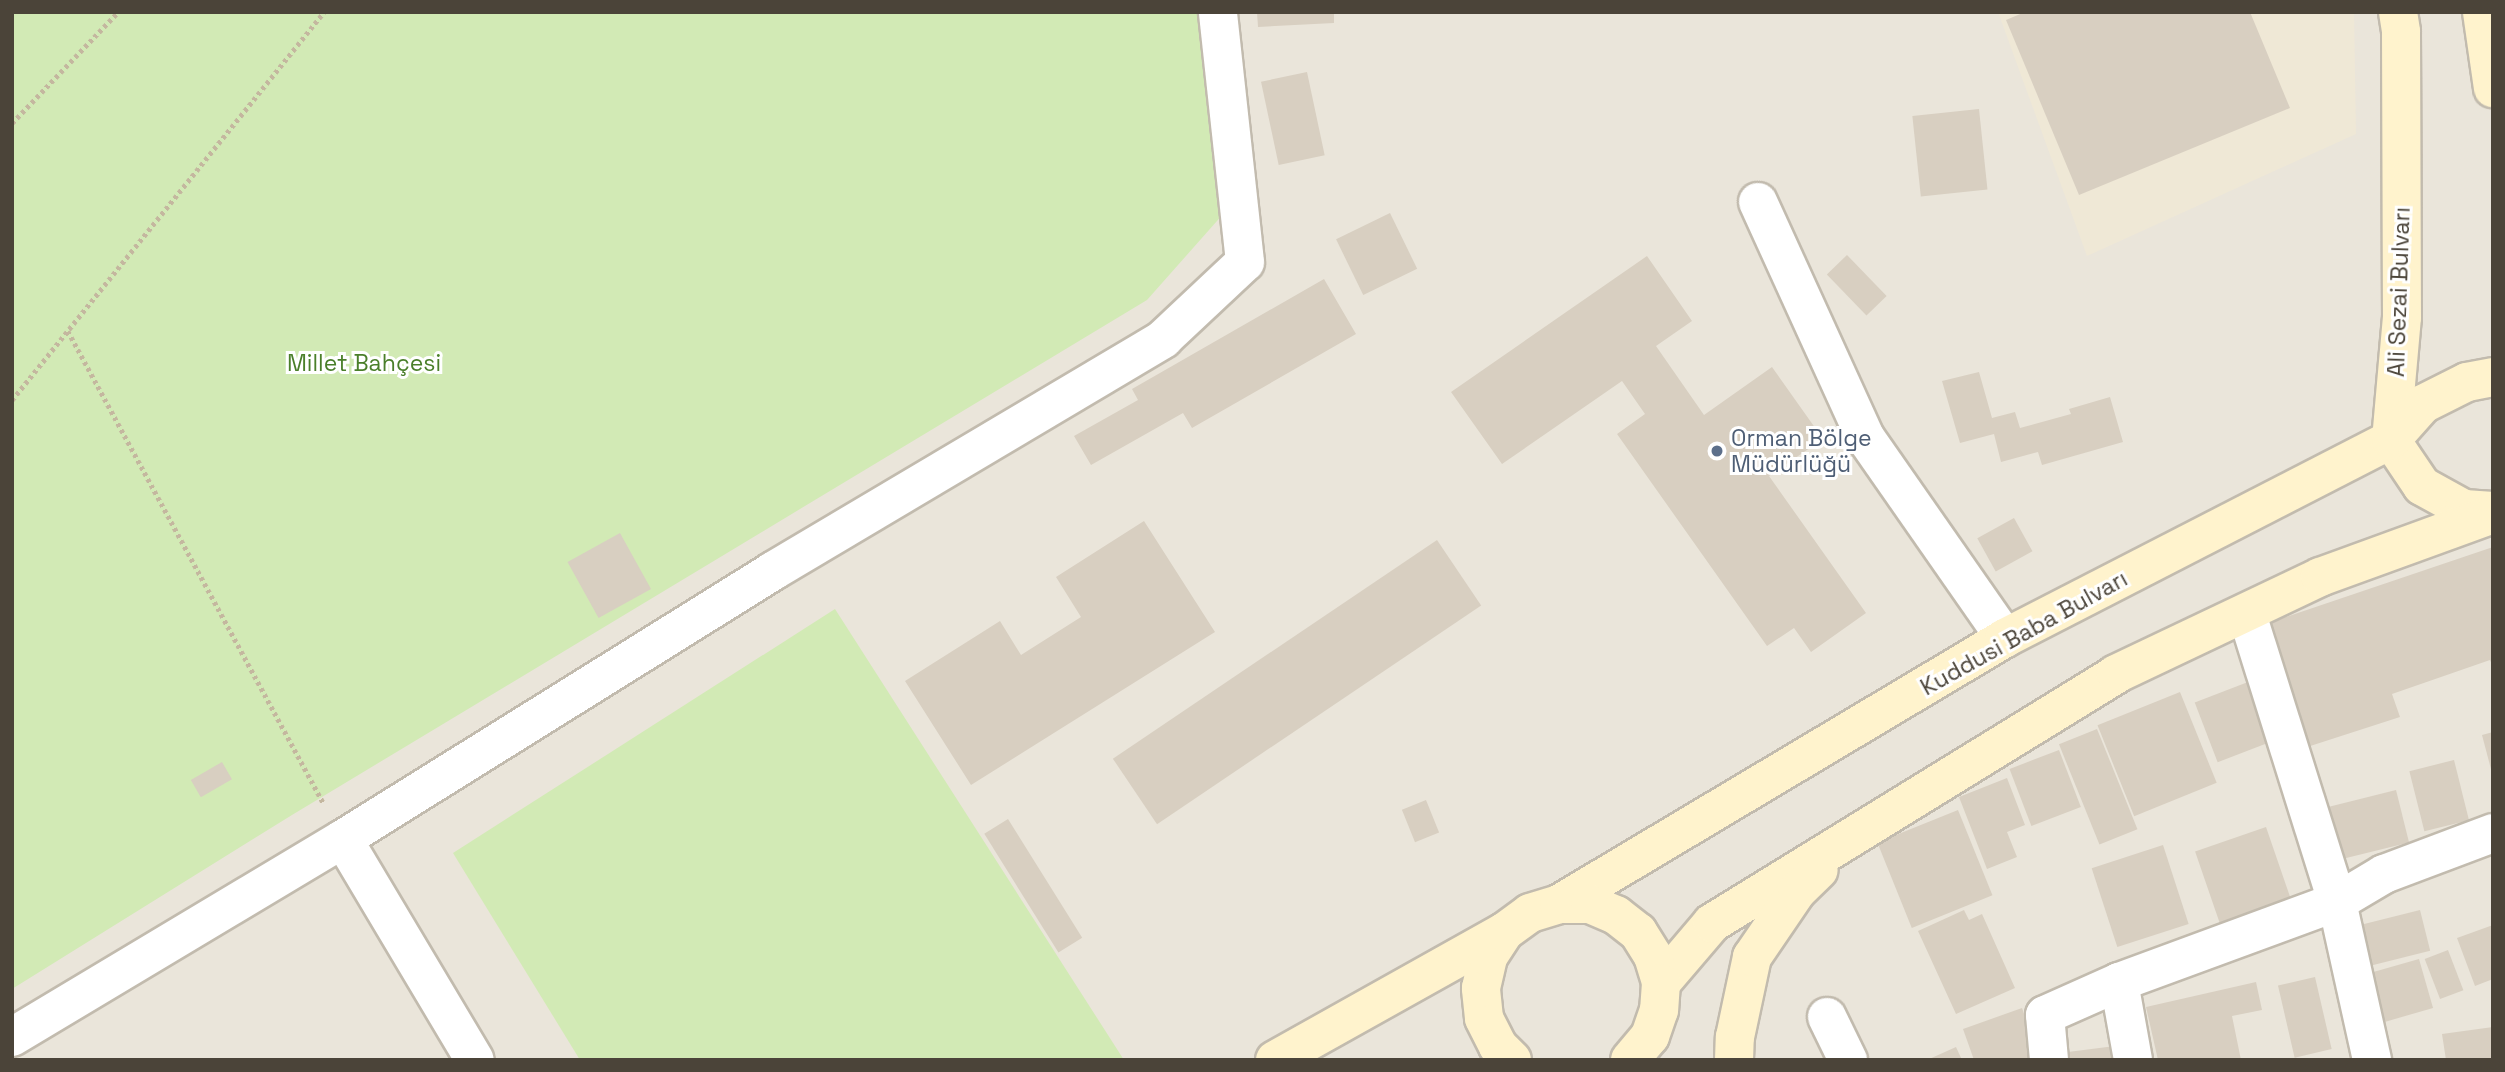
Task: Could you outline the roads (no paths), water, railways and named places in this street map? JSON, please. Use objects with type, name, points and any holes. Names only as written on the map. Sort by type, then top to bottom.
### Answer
[{"type":"main road","name":"Ali Sezai Bulvarı","points":[[2391,440],[2402,317],[2401,32],[2398,12]]},
{"type":"main road","points":[[2482,12],[2493,88]]},
{"type":"main road","name":"Kuddusi Baba Bulvarı","points":[[1559,904],[2005,638],[2391,440],[2423,404],[2467,382],[2493,377]]},
{"type":"main road","points":[[2391,440],[2421,486],[2464,509],[2493,512]]},
{"type":"main road","points":[[1630,1060],[1650,1037],[1660,997],[1712,923],[2116,674],[2320,577],[2493,512]]},
{"type":"main road","points":[[1734,1060],[1735,1037],[1752,957],[1797,891],[1852,836]]},
{"type":"main road","points":[[1275,1060],[1504,932],[1530,913],[1559,904],[1590,904],[1616,915],[1638,932],[1653,956],[1670,1060]]},
{"type":"main road","points":[[1504,932],[1488,957],[1481,988],[1484,1018],[1498,1046],[1512,1060]]},
{"type":"street","points":[[12,1037],[343,839],[773,570],[1163,339],[1245,262],[1218,12]]},
{"type":"street","points":[[1758,202],[1865,437],[2005,638]]},
{"type":"street","points":[[2247,614],[2337,902],[2372,1060]]},
{"type":"street","points":[[2049,1060],[2045,1015],[2119,982],[2337,902],[2384,874],[2493,833]]},
{"type":"street","points":[[343,839],[475,1060]]},
{"type":"street","points":[[2119,982],[2133,1060]]},
{"type":"street","points":[[1827,1017],[1848,1060]]},
{"type":"place","name":"Orman Bölge Müdürlüğü","points":[[1717,451]]},
{"type":"park label","name":"Millet Bahçesi","points":[[364,363]]}]
